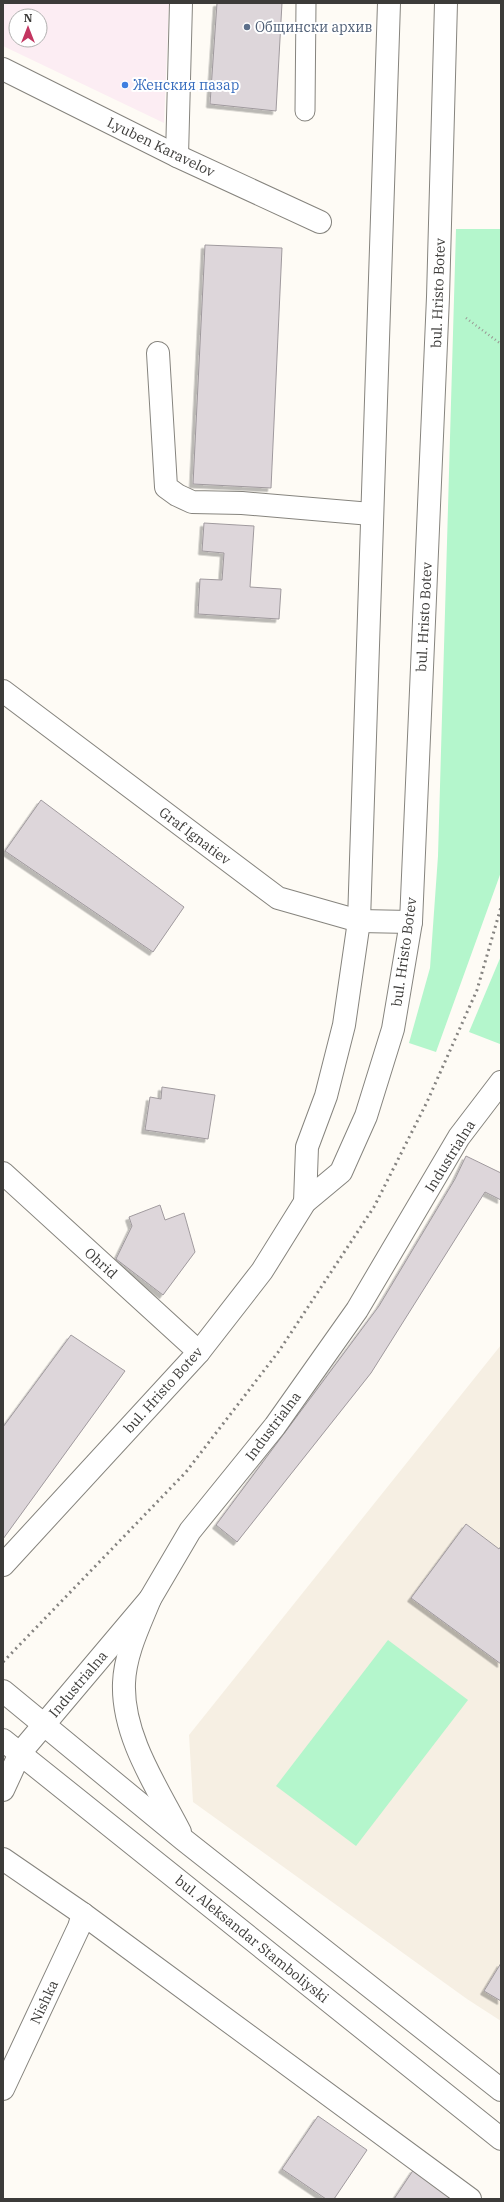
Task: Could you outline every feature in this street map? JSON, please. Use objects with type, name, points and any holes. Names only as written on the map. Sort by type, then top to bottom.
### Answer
[{"type":"main road","points":[[176,156],[181,3]]},
{"type":"main road","name":"bul. Hristo Botev","points":[[305,1202],[308,1148],[326,1096],[344,1025],[359,921],[371,514],[389,3]]},
{"type":"main road","name":"bul. Hristo Botev","points":[[3,1565],[199,1352],[262,1271],[305,1202],[342,1172],[366,1116],[393,1029],[411,922],[438,297],[446,3]]},
{"type":"main road","name":"Lyuben Karavelov","points":[[3,69],[176,156],[320,222]]},
{"type":"main road","points":[[158,353],[166,487],[177,495],[192,502],[242,503],[371,514]]},
{"type":"main road","name":"Graf Ignatiev","points":[[3,691],[278,898],[359,921],[411,922]]},
{"type":"main road","name":"Industrialna","points":[[3,1790],[20,1753],[150,1599],[190,1531],[275,1426],[357,1310],[459,1136],[501,1083]]},
{"type":"main road","name":"Ohrid","points":[[3,1173],[199,1352]]},
{"type":"main road","points":[[150,1599],[127,1659],[124,1683],[125,1708],[134,1739],[184,1840]]},
{"type":"main road","points":[[3,1691],[184,1840],[501,2090]]},
{"type":"main road","name":"bul. Aleksandar Stamboliyski","points":[[3,1740],[501,2139]]},
{"type":"main road","points":[[3,1859],[83,1914],[470,2199]]},
{"type":"main road","name":"Nishka","points":[[3,2089],[79,1928],[83,1914]]},
{"type":"lane","points":[[304,111],[306,3]]},
{"type":"shaded area","name":"Женския пазар","points":[[3,3],[169,3],[164,123],[3,46]]},
{"type":"shaded area","points":[[501,1345],[501,2021],[467,1999],[193,1802],[189,1735]]},
{"type":"green space","points":[[456,229],[501,229],[501,872],[436,1052],[409,1043],[430,968],[438,856]]},
{"type":"green space","points":[[501,956],[501,1043],[500,1044],[469,1032]]},
{"type":"green space","points":[[388,1640],[468,1700],[356,1846],[276,1786]]},
{"type":"building","points":[[217,3],[282,3],[276,111],[210,104]]},
{"type":"building","points":[[205,245],[282,248],[271,488],[193,484]]},
{"type":"building","points":[[204,523],[254,526],[250,587],[281,589],[279,619],[198,614],[200,579],[222,580],[224,553],[202,551]]},
{"type":"building","points":[[41,800],[184,907],[153,952],[5,851]]},
{"type":"building","points":[[162,1087],[215,1095],[208,1139],[145,1130],[150,1097],[161,1099]]},
{"type":"building","points":[[466,1156],[501,1173],[501,1200],[485,1192],[371,1373],[237,1542],[216,1525],[379,1306],[455,1179]]},
{"type":"building","points":[[160,1205],[165,1220],[184,1213],[195,1252],[163,1295],[116,1259],[132,1226],[129,1217]]},
{"type":"building","points":[[71,1335],[125,1371],[3,1539],[3,1427]]},
{"type":"building","points":[[466,1524],[499,1549],[501,1546],[501,1664],[411,1598]]},
{"type":"building","points":[[501,1963],[501,2001],[484,1991]]},
{"type":"building","points":[[318,2116],[367,2150],[334,2199],[326,2199],[282,2169]]},
{"type":"building","points":[[414,2169],[458,2199],[394,2199]]},
{"type":"railway","points":[[3,1662],[186,1472],[279,1351],[374,1207],[427,1102],[477,990],[501,907]]},
{"type":"place","name":"Общински архив","points":[[247,27]]},
{"type":"place","name":"Женския пазар","points":[[125,85]]}]
